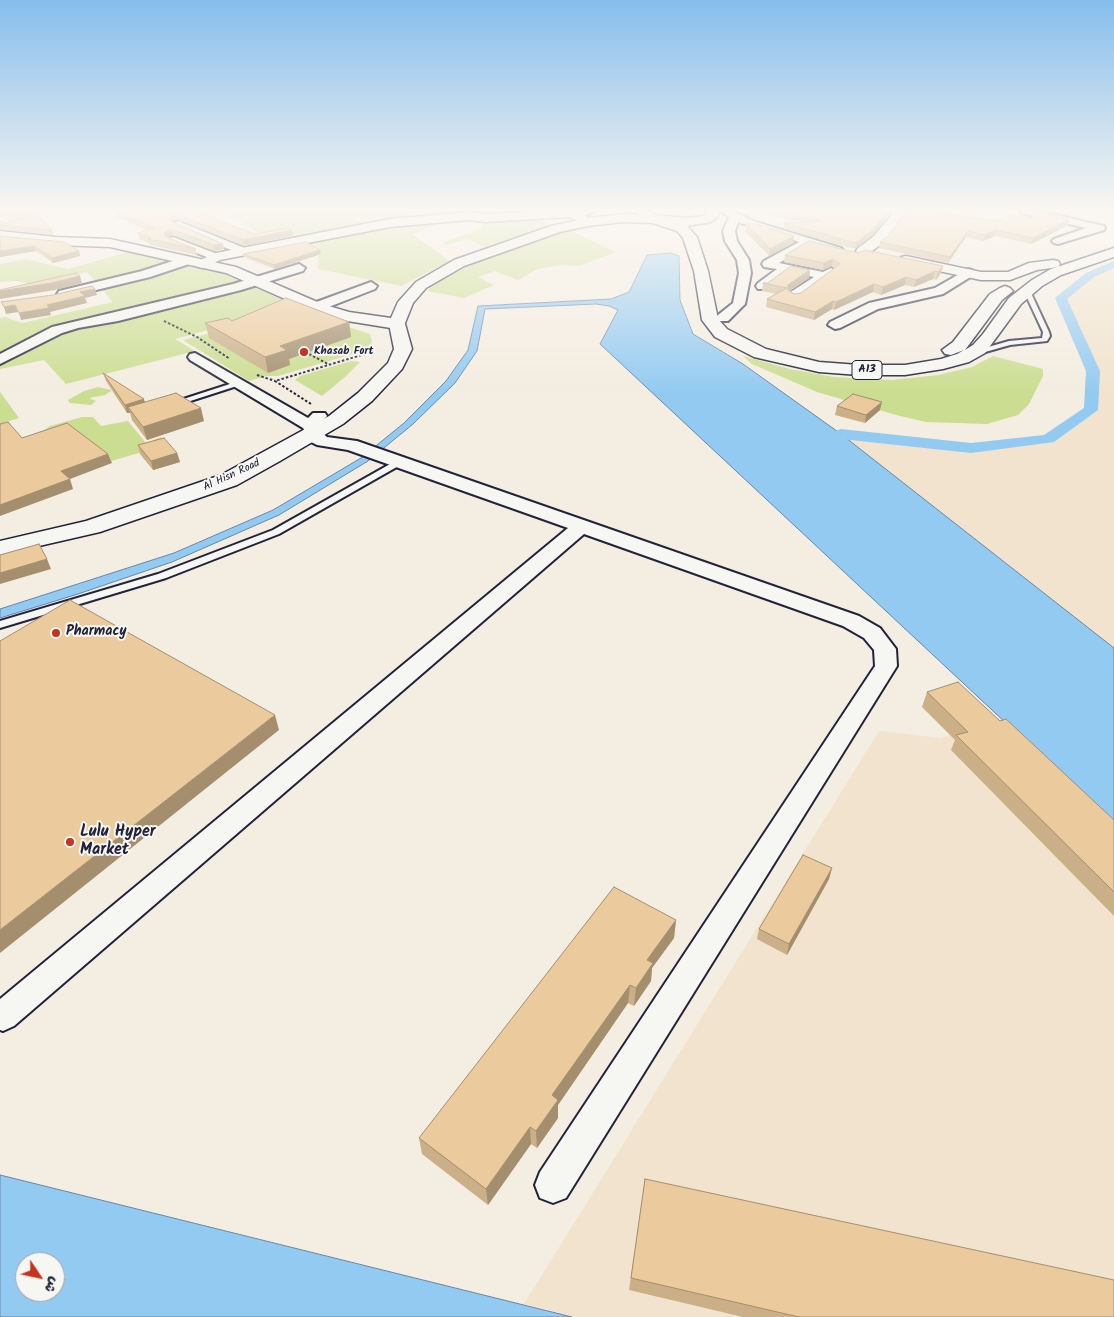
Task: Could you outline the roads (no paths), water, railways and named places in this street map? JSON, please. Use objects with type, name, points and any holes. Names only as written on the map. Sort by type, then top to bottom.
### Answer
[{"type":"main road","points":[[237,272],[316,307],[347,317],[397,324],[403,349],[396,365],[368,399],[347,418],[342,430],[323,432]]},
{"type":"main road","name":"Al Hisn Road","points":[[0,548],[92,527],[247,475],[302,448],[323,432],[350,392],[378,364],[411,294],[420,285],[440,272]]},
{"type":"main road","name":"A13","points":[[701,272],[710,320],[721,333],[738,344],[760,353],[795,362],[819,367],[859,370],[905,370],[943,364],[963,358],[979,349],[1015,301],[1055,272]]},
{"type":"main road","points":[[716,272],[723,318]]},
{"type":"main road","points":[[963,272],[975,275],[1010,276],[1018,272]]},
{"type":"main road","name":"A13","points":[[723,318],[731,330],[747,339],[769,348],[796,355],[862,362],[902,362],[934,357],[959,346],[996,297],[1036,272]]},
{"type":"main road","points":[[975,275],[996,284],[996,287],[987,296],[987,308]]},
{"type":"main road","name":"Al Hisn Road","points":[[0,543],[86,519],[176,487],[259,450],[323,432]]},
{"type":"street","points":[[55,296],[151,272]]},
{"type":"street","points":[[0,360],[57,330],[76,324],[118,317],[258,282],[286,272]]},
{"type":"street","points":[[723,318],[739,304],[745,272]]},
{"type":"street","points":[[762,286],[781,272]]},
{"type":"street","points":[[808,272],[825,276]]},
{"type":"street","points":[[794,296],[831,272]]},
{"type":"street","points":[[835,325],[874,306],[939,291],[975,275]]},
{"type":"street","points":[[316,307],[371,286]]},
{"type":"street","points":[[195,357],[245,378],[323,432],[392,460],[851,621],[872,634],[885,649],[886,666],[553,1185]]},
{"type":"street","points":[[3,1016],[582,526]]},
{"type":"lane","points":[[963,358],[1009,343],[1045,340],[1046,332],[1028,291]]},
{"type":"lane","points":[[166,406],[245,378]]},
{"type":"lane","points":[[0,626],[162,576],[276,532],[392,460]]},
{"type":"lane","points":[[0,630],[12,623]]},
{"type":"water","points":[[639,272],[679,272],[680,300],[693,334],[743,364],[841,434],[1114,648],[1114,824],[600,344],[618,310],[609,306],[596,304],[485,309],[477,351],[455,383],[413,424],[368,461],[279,515],[172,562],[0,618],[0,609],[174,553],[273,510],[361,458],[404,423],[446,381],[468,350],[478,306],[611,299],[629,292]]},
{"type":"water","points":[[0,1175],[572,1317],[0,1317]]},
{"type":"waterway","points":[[841,434],[971,448],[1048,439],[1091,410],[1093,371],[1061,298],[1096,272]]},
{"type":"place","name":"Khasab Fort","points":[[304,352]]},
{"type":"place","name":"Pharmacy","points":[[56,633]]},
{"type":"place","name":"Lulu Hyper Market","points":[[70,842]]}]
